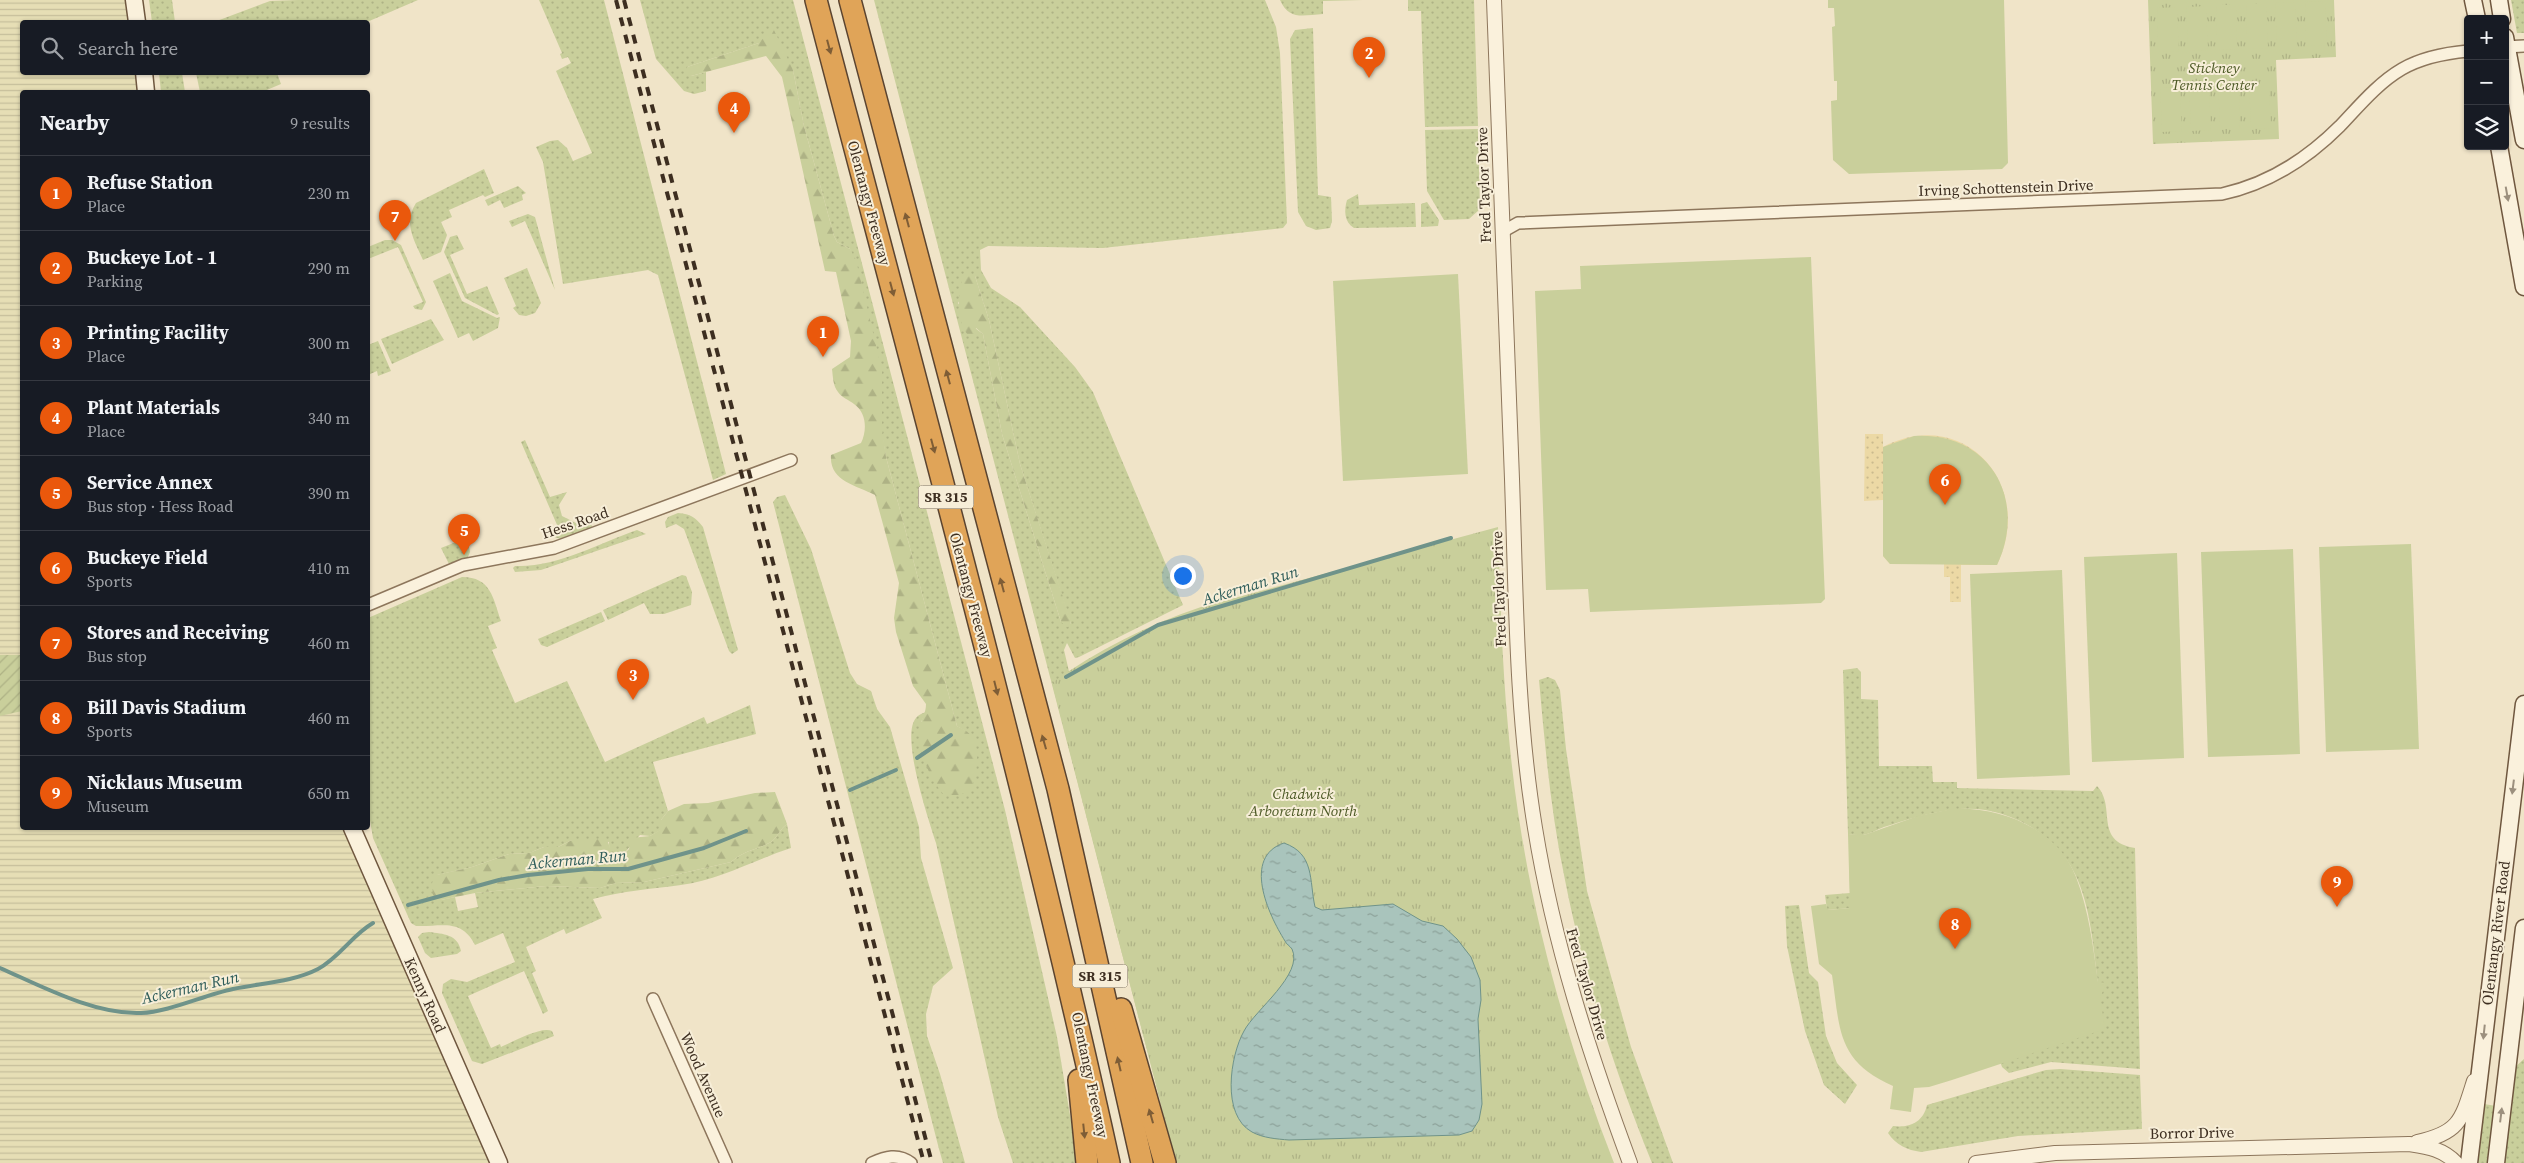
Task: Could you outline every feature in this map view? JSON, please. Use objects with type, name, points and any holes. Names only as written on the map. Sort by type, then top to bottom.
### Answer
[{"type":"highway","name":"Olentangy Freeway","points":[[816,0],[997,693],[1072,995],[1109,1163]]},
{"type":"highway","name":"Olentangy Freeway","points":[[850,0],[1058,789],[1142,1163]]},
{"type":"highway","points":[[1058,789],[1165,1163]]},
{"type":"highway","points":[[1072,995],[1087,1163]]},
{"type":"main road","points":[[134,0],[137,20]]},
{"type":"main road","points":[[2473,0],[2475,15]]},
{"type":"main road","points":[[2499,0],[2501,15]]},
{"type":"main road","points":[[2509,60],[2524,140]]},
{"type":"main road","points":[[144,75],[146,90]]},
{"type":"main road","points":[[2500,150],[2524,287]]},
{"type":"main road","name":"Olentangy River Road","points":[[2470,1163],[2524,704]]},
{"type":"main road","name":"Kenny Road","points":[[353,830],[499,1163]]},
{"type":"main road","name":"Olentangy River Road","points":[[2496,1163],[2524,928]]},
{"type":"street","name":"Fred Taylor Drive","points":[[1494,0],[1519,682],[1534,827],[1556,935],[1577,1014],[1630,1163]]},
{"type":"street","points":[[2509,44],[2524,46]]},
{"type":"street","name":"Irving Schottenstein Drive","points":[[1502,232],[1518,223],[2222,194],[2259,183],[2292,166],[2338,128],[2388,78],[2402,69],[2418,61],[2464,51]]},
{"type":"street","name":"Hess Road","points":[[370,604],[463,566],[554,548],[790,460]]},
{"type":"street","name":"Wood Avenue","points":[[653,1000],[726,1163]]},
{"type":"street","points":[[2409,1144],[2431,1139],[2450,1129],[2462,1118],[2481,1057]]},
{"type":"street","points":[[2409,1144],[2432,1147],[2446,1153],[2456,1163]]},
{"type":"street","name":"Borror Drive","points":[[1976,1163],[2048,1153],[2409,1144]]},
{"type":"street","points":[[872,1163],[890,1156],[901,1157],[910,1163]]},
{"type":"shaded area","points":[[0,0],[134,0],[137,20],[20,20],[20,75],[144,75],[146,90],[20,90],[20,830],[353,830],[499,1163],[0,1163]]},
{"type":"green space","points":[[149,0],[172,0],[175,20],[152,20]]},
{"type":"green space","points":[[418,0],[370,21],[219,20],[270,1]]},
{"type":"green space","points":[[539,0],[604,0],[726,474],[713,480],[658,275],[648,270],[563,284],[543,162],[536,147],[558,140],[567,148],[573,161],[592,153],[556,71],[571,63],[568,57],[562,59],[560,54],[562,53]]},
{"type":"green space","points":[[640,0],[793,0],[1005,810],[1057,1037],[1078,1163],[1013,1163],[998,1117],[936,843],[917,779],[911,742],[912,728],[916,718],[926,712],[921,722],[970,734],[957,726],[886,457],[850,249],[837,242],[834,236],[804,126],[793,70],[759,43],[687,67],[691,76],[706,72],[706,91],[694,94],[684,91],[656,59]]},
{"type":"green space","points":[[874,0],[1265,0],[1276,27],[1280,53],[1287,223],[1283,228],[1103,248],[988,246],[980,250],[981,270],[991,288],[1020,307],[1075,367],[1093,392],[1183,605],[1079,657],[1075,658],[1067,643],[1064,650],[1138,967],[1167,1138],[1160,1100]],"holes":[[[975,276],[989,320],[1020,464],[1071,624],[1061,622],[1002,434],[983,334],[975,328],[958,303]]]},
{"type":"green space","points":[[1280,0],[1363,0],[1323,1],[1323,14],[1303,16],[1288,11]]},
{"type":"green space","points":[[1408,0],[1474,0],[1478,126],[1425,127],[1421,11],[1408,11]]},
{"type":"green space","points":[[1828,0],[2004,0],[2008,163],[2002,169],[1849,174],[1833,160],[1831,101],[1837,100],[1837,81],[1834,81],[1832,27],[1835,26],[1834,8],[1828,8]]},
{"type":"green space","name":"Stickney Tennis Center","points":[[2148,0],[2334,0],[2336,57],[2276,60],[2279,139],[2153,144]]},
{"type":"green space","points":[[2511,0],[2524,0],[2524,33],[2517,33]]},
{"type":"green space","points":[[2325,1],[2327,45],[2306,46],[2305,2]]},
{"type":"green space","points":[[2295,2],[2297,47],[2277,47],[2275,3]]},
{"type":"green space","points":[[2246,4],[2266,4],[2268,48],[2247,49]]},
{"type":"green space","points":[[2216,5],[2236,5],[2237,49],[2217,50]]},
{"type":"green space","points":[[2206,6],[2208,50],[2188,51],[2186,7]]},
{"type":"green space","points":[[2177,7],[2179,51],[2158,52],[2157,8]]},
{"type":"green space","points":[[772,26],[793,70],[804,126],[834,236],[837,242],[850,249],[856,260],[882,371],[882,428],[886,457],[957,726],[970,734],[976,746],[977,762],[971,791],[958,795],[944,795],[938,788],[922,752],[920,732],[926,704],[913,686],[896,632],[894,618],[899,583],[875,495],[845,481],[834,471],[832,464],[831,455],[861,443],[865,422],[858,408],[839,394],[834,384],[832,369],[850,357],[851,341],[836,272],[825,271],[782,77],[766,56],[691,76],[685,75],[687,67],[759,43]]},
{"type":"green space","points":[[1313,28],[1318,195],[1331,197],[1332,221],[1330,228],[1316,230],[1306,226],[1298,212],[1290,39],[1295,30]]},
{"type":"green space","points":[[159,75],[182,75],[185,90],[161,90]]},
{"type":"green space","points":[[196,75],[278,75],[281,84],[267,90],[200,90]]},
{"type":"green space","points":[[2239,84],[2240,129],[2220,129],[2218,85]]},
{"type":"green space","points":[[2249,84],[2269,84],[2271,128],[2251,129]]},
{"type":"green space","points":[[2209,86],[2211,130],[2191,131],[2189,87]]},
{"type":"green space","points":[[2180,87],[2182,131],[2162,132],[2160,88]]},
{"type":"green space","points":[[1478,129],[1480,209],[1469,219],[1444,220],[1427,191],[1425,130]]},
{"type":"green space","points":[[484,169],[494,193],[485,197],[483,195],[449,210],[452,217],[441,222],[447,235],[441,252],[423,260],[413,238],[410,225],[412,210],[416,203]]},
{"type":"green space","points":[[518,186],[526,193],[522,195],[523,200],[504,208],[500,200],[488,206],[485,200]]},
{"type":"green space","points":[[1358,194],[1359,205],[1415,203],[1416,227],[1354,228],[1348,222],[1345,208],[1347,200]]},
{"type":"green space","points":[[1427,202],[1439,220],[1438,226],[1421,227],[1421,204]]},
{"type":"green space","points":[[528,214],[535,217],[555,290],[525,221],[512,227],[509,221]]},
{"type":"green space","points":[[457,235],[464,249],[450,255],[467,294],[487,286],[499,314],[497,315],[465,298],[444,252],[450,237]]},
{"type":"green space","points":[[385,240],[392,240],[401,245],[426,302],[422,310],[415,309],[413,306],[423,302],[398,247],[370,258],[370,246]]},
{"type":"green space","points":[[1811,257],[1825,599],[1821,603],[1590,612],[1588,589],[1546,590],[1535,291],[1581,289],[1580,266]]},
{"type":"green space","points":[[527,268],[541,303],[535,313],[526,316],[519,315],[513,308],[516,306],[504,278]]},
{"type":"green space","points":[[966,272],[975,276],[989,320],[1020,464],[1070,619],[1071,625],[1067,627],[1061,622],[1002,434],[983,334],[976,328],[973,339],[967,334],[960,317],[960,287]]},
{"type":"green space","points":[[450,273],[462,301],[497,318],[500,317],[498,328],[473,341],[469,333],[458,338],[433,281]]},
{"type":"green space","points":[[1458,274],[1468,474],[1343,481],[1333,281]]},
{"type":"green space","points":[[431,319],[444,340],[392,364],[381,339]]},
{"type":"green space","points":[[378,341],[391,371],[378,376],[377,371],[370,374],[370,344]]},
{"type":"green space","points":[[1914,436],[1940,437],[1963,445],[1981,457],[1995,474],[2004,494],[2008,516],[2005,540],[1997,565],[1890,564],[1883,556],[1883,447]]},
{"type":"green space","points":[[525,440],[550,497],[567,492],[559,505],[562,516],[576,523],[589,519],[593,529],[564,540],[554,537],[561,534],[521,442]]},
{"type":"green space","points":[[785,495],[811,549],[850,673],[857,684],[871,691],[877,709],[890,727],[919,827],[921,858],[953,968],[933,986],[926,1014],[927,1036],[940,1074],[965,1163],[943,1163],[939,1149],[773,502],[777,497]]},
{"type":"green space","points":[[678,513],[692,517],[703,527],[738,650],[732,654],[729,651],[684,529],[676,524],[666,528],[665,522],[668,517]]},
{"type":"green space","name":"Chadwick Arboretum North","points":[[1498,527],[1501,627],[1506,702],[1522,839],[1545,949],[1560,1003],[1576,1057],[1614,1163],[1174,1163],[1160,1100],[1052,683],[1124,639],[1201,607]]},
{"type":"green space","points":[[637,530],[646,534],[541,570],[515,572],[513,568],[515,566],[530,566],[562,559]]},
{"type":"green space","points":[[461,540],[468,542],[470,552],[468,557],[449,564],[441,548]]},
{"type":"green space","points":[[2411,544],[2419,749],[2326,752],[2319,547]]},
{"type":"green space","points":[[2293,549],[2300,754],[2208,757],[2201,552]]},
{"type":"green space","points":[[2177,553],[2184,758],[2092,762],[2084,557]]},
{"type":"green space","points":[[2062,570],[2070,775],[1977,779],[1970,574]]},
{"type":"green space","points":[[682,575],[686,576],[692,592],[691,605],[664,614],[650,614],[644,603],[608,620],[603,610]]},
{"type":"green space","points":[[462,577],[479,581],[485,585],[493,597],[501,621],[488,626],[497,648],[492,650],[515,703],[567,681],[605,762],[704,717],[707,724],[750,705],[756,734],[653,762],[668,811],[661,820],[661,830],[650,836],[640,835],[621,857],[611,852],[609,842],[572,840],[558,847],[544,847],[529,853],[509,854],[472,867],[437,875],[441,900],[455,897],[458,911],[478,907],[475,893],[546,886],[600,888],[616,883],[644,882],[731,862],[741,855],[771,842],[787,824],[791,848],[709,879],[593,899],[602,918],[566,934],[564,929],[526,947],[536,971],[532,973],[548,1011],[543,1014],[524,971],[468,996],[491,1048],[500,1044],[501,1047],[541,1031],[552,1031],[554,1036],[482,1064],[472,1061],[442,993],[443,984],[451,979],[467,982],[515,962],[503,933],[475,945],[470,936],[457,927],[442,925],[416,926],[411,923],[373,838],[370,821],[370,617]]},
{"type":"green space","points":[[601,612],[605,621],[547,647],[541,645],[538,639]]},
{"type":"green space","points":[[0,655],[20,655],[20,711],[0,716]]},
{"type":"green space","points":[[1857,668],[1861,672],[1861,699],[1878,700],[1879,766],[1932,766],[1933,782],[1957,782],[1957,788],[2093,791],[2097,786],[2103,794],[2110,831],[2114,838],[2122,844],[2135,848],[2140,1069],[2051,1062],[2009,1073],[2002,1067],[1996,1049],[2098,983],[2091,927],[2085,900],[2075,874],[2066,858],[2054,844],[2023,822],[2006,815],[1988,810],[1942,811],[1866,834],[1848,834],[1843,670]]},
{"type":"green space","points":[[1548,677],[1555,680],[1560,690],[1566,749],[1587,891],[1631,1047],[1673,1163],[1652,1163],[1613,1059],[1581,952],[1560,855],[1549,780],[1539,680]]},
{"type":"green space","points":[[775,792],[787,824],[771,842],[741,855],[731,862],[644,882],[616,883],[600,888],[546,886],[475,893],[441,900],[433,895],[432,883],[436,875],[472,867],[509,854],[529,853],[544,847],[558,847],[572,840],[607,839],[612,854],[621,857],[629,849],[631,838],[650,836],[660,830],[661,820],[668,811],[684,804],[708,803],[755,793]]},
{"type":"green space","points":[[1952,809],[1989,811],[2007,816],[2041,833],[2055,845],[2067,860],[2076,877],[2084,903],[2098,982],[2107,983],[2100,997],[2105,1029],[1952,1080],[1929,1087],[1914,1088],[1911,1112],[1890,1109],[1893,1086],[1874,1076],[1861,1066],[1851,1054],[1844,1041],[1837,1011],[1832,975],[1819,964],[1811,906],[1826,904],[1828,910],[1850,908],[1848,834],[1864,835],[1918,816]]},
{"type":"green space","points":[[1849,862],[1852,908],[1827,910],[1825,895],[1850,893]]},
{"type":"green space","points":[[1799,905],[1809,973],[1818,982],[1826,1036],[1837,1063],[1857,1085],[1845,1104],[1824,1085],[1805,1031],[1787,946],[1785,906]]},
{"type":"green space","points":[[422,933],[444,934],[453,938],[457,941],[461,951],[457,954],[431,958],[425,953],[418,937]]},
{"type":"green space","points":[[2524,1059],[2524,1163],[2502,1163],[2514,1068]]},
{"type":"green space","points":[[2060,1069],[2140,1075],[2142,1129],[2018,1136],[1921,1152],[1902,1146],[1888,1133],[1893,1126],[1905,1126],[1915,1123],[1922,1116],[1927,1105],[2046,1070]]},
{"type":"green space","points":[[2484,1104],[2496,1106],[2489,1163],[2477,1163]]},
{"type":"sand","points":[[1865,434],[1883,434],[1883,447],[1912,437],[1940,436],[1965,445],[1985,460],[1999,481],[2007,506],[2007,535],[1997,565],[1961,565],[1961,602],[1950,602],[1950,577],[1944,577],[1944,563],[1890,564],[1883,556],[1883,500],[1864,501]]},
{"type":"water","points":[[1284,843],[1294,848],[1306,861],[1311,878],[1315,907],[1322,910],[1393,904],[1422,921],[1443,926],[1457,939],[1471,957],[1480,980],[1481,1000],[1478,1019],[1482,1104],[1479,1120],[1472,1131],[1459,1135],[1289,1140],[1261,1136],[1242,1124],[1232,1099],[1231,1084],[1232,1069],[1239,1042],[1250,1022],[1277,992],[1285,980],[1294,959],[1292,949],[1278,930],[1262,887],[1261,873],[1264,860],[1271,850]]},
{"type":"waterway","name":"Ackerman Run","points":[[1066,677],[1158,625],[1451,538]]},
{"type":"waterway","name":"Ackerman Run","points":[[917,758],[951,735]]},
{"type":"waterway","name":"Ackerman Run","points":[[850,790],[896,770]]},
{"type":"waterway","name":"Ackerman Run","points":[[408,905],[499,880],[528,875],[588,869],[628,869],[704,848],[746,831]]},
{"type":"waterway","name":"Ackerman Run","points":[[0,968],[51,991],[87,1004],[123,1012],[152,1012],[175,1007],[222,992],[298,977],[318,969],[373,923]]},
{"type":"railway","points":[[616,0],[924,1163]]},
{"type":"railway","points":[[624,0],[932,1163]]},
{"type":"place","name":"Buckeye Lot - 1","points":[[1369,78]]},
{"type":"place","name":"Plant Materials","points":[[734,133]]},
{"type":"place","name":"Stores and Receiving","points":[[395,241]]},
{"type":"place","name":"Refuse Station","points":[[823,357]]},
{"type":"place","name":"Buckeye Field","points":[[1945,505]]},
{"type":"place","name":"Service Annex","points":[[464,555]]},
{"type":"place","name":"Printing Facility","points":[[633,700]]},
{"type":"place","name":"Nicklaus Museum","points":[[2337,907]]},
{"type":"place","name":"Bill Davis Stadium","points":[[1955,949]]}]
